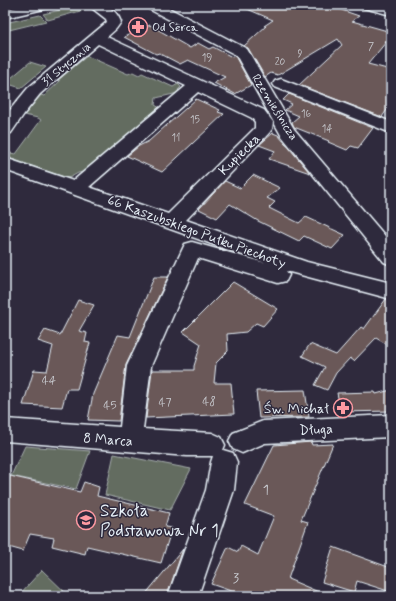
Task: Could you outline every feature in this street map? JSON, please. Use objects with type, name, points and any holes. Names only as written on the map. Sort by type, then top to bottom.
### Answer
[{"type":"street","points":[[5,14],[43,5]]},
{"type":"street","name":"31 Stycznia","points":[[5,129],[16,111],[34,91],[112,26],[118,19],[95,5]]},
{"type":"street","name":"Rzemieślnicza","points":[[152,5],[242,52],[287,131],[391,256]]},
{"type":"street","points":[[369,5],[391,12]]},
{"type":"street","name":"Kupiecka","points":[[97,38],[258,114],[263,119],[264,124],[262,129],[250,143],[172,222]]},
{"type":"street","points":[[281,84],[391,128]]},
{"type":"street","points":[[75,189],[197,85]]},
{"type":"street","name":"66 Kaszubskiego Pułku Piechoty","points":[[5,164],[304,269],[391,291]]},
{"type":"street","points":[[132,426],[139,366],[192,249],[287,278],[300,275],[304,269]]},
{"type":"street","name":"Długa","points":[[218,453],[236,460],[241,457],[244,452],[242,442],[263,432],[391,426]]},
{"type":"street","name":"8 Marca","points":[[5,430],[179,444],[218,453]]},
{"type":"street","points":[[183,596],[220,490],[218,453]]},
{"type":"green space","points":[[82,5],[85,7],[84,10],[48,20],[43,14]]},
{"type":"green space","points":[[40,15],[46,21],[5,31],[5,23]]},
{"type":"green space","points":[[87,56],[128,74],[133,72],[139,75],[142,73],[173,87],[178,84],[181,87],[178,90],[178,93],[156,98],[155,105],[160,108],[84,172],[67,178],[5,157],[5,150],[16,154],[41,120],[24,115],[41,95],[44,96],[60,81],[58,80]]},
{"type":"green space","points":[[30,62],[46,67],[21,88],[5,83]]},
{"type":"green space","points":[[25,446],[90,451],[76,489],[11,476]]},
{"type":"green space","points":[[114,454],[191,469],[170,510],[105,495]]},
{"type":"green space","points":[[42,570],[69,596],[18,596]]},
{"type":"building","points":[[238,5],[327,5],[359,16],[352,21],[391,32],[391,36],[368,64],[391,70],[391,104],[382,117],[299,85],[342,45],[338,39],[278,75],[271,73],[265,77],[248,48],[244,46],[266,26],[264,26],[273,20]]},
{"type":"building","points":[[150,25],[190,48],[198,43],[209,49],[213,47],[232,57],[235,56],[251,85],[235,94],[214,83],[225,77],[188,60],[180,64],[159,53],[156,54],[124,37]]},
{"type":"building","points":[[289,94],[373,128],[358,148],[351,146],[347,150],[294,127],[292,122],[299,116],[285,110],[292,104],[283,100]]},
{"type":"building","points":[[196,99],[220,110],[218,112],[224,114],[162,172],[127,156],[139,146],[149,141]]},
{"type":"building","points":[[273,133],[278,135],[310,173],[269,159],[275,151],[259,145]]},
{"type":"building","points":[[253,175],[280,188],[267,198],[275,202],[269,208],[299,223],[306,217],[345,235],[332,249],[304,236],[299,241],[258,221],[230,204],[217,218],[199,209],[225,181],[240,188]]},
{"type":"building","points":[[154,277],[168,277],[126,365],[119,421],[88,420],[93,394],[118,335],[130,337]]},
{"type":"building","points":[[233,282],[278,309],[263,326],[256,323],[246,332],[227,334],[228,351],[216,363],[214,383],[231,383],[234,414],[146,418],[152,370],[194,370],[201,344],[183,332]]},
{"type":"building","points":[[386,299],[391,300],[391,347],[376,338],[354,361],[350,358],[336,373],[327,390],[315,385],[325,367],[302,356],[310,344],[336,355],[361,327],[364,329]]},
{"type":"building","points":[[78,300],[94,305],[79,331],[87,333],[85,342],[90,343],[77,389],[67,389],[62,407],[23,405],[34,370],[47,371],[53,346],[38,341],[45,330],[60,335]]},
{"type":"building","points":[[305,390],[309,417],[259,418],[256,391]]},
{"type":"building","points":[[391,390],[391,411],[341,412],[337,393],[375,392],[376,394]]},
{"type":"building","points":[[311,442],[312,445],[333,444],[301,520],[308,522],[288,579],[328,596],[245,596],[211,584],[228,547],[238,552],[241,546],[258,555],[274,516],[245,505],[274,445]]},
{"type":"building","name":"Szkoła Podstawowa Nr 1","points":[[10,476],[80,492],[84,482],[99,487],[97,496],[169,513],[165,527],[172,528],[161,563],[87,546],[85,554],[52,546],[54,538],[30,534],[23,551],[5,546],[5,488]]},
{"type":"building","points":[[333,547],[391,568],[391,592],[357,581],[354,592],[322,582]]},
{"type":"building","points":[[183,549],[167,596],[144,596]]},
{"type":"place","name":"Od Serca","points":[[138,27]]},
{"type":"place","name":"Św. Michał","points":[[343,408]]},
{"type":"place","name":"Szkoła Podstawowa Nr 1","points":[[86,520]]}]
